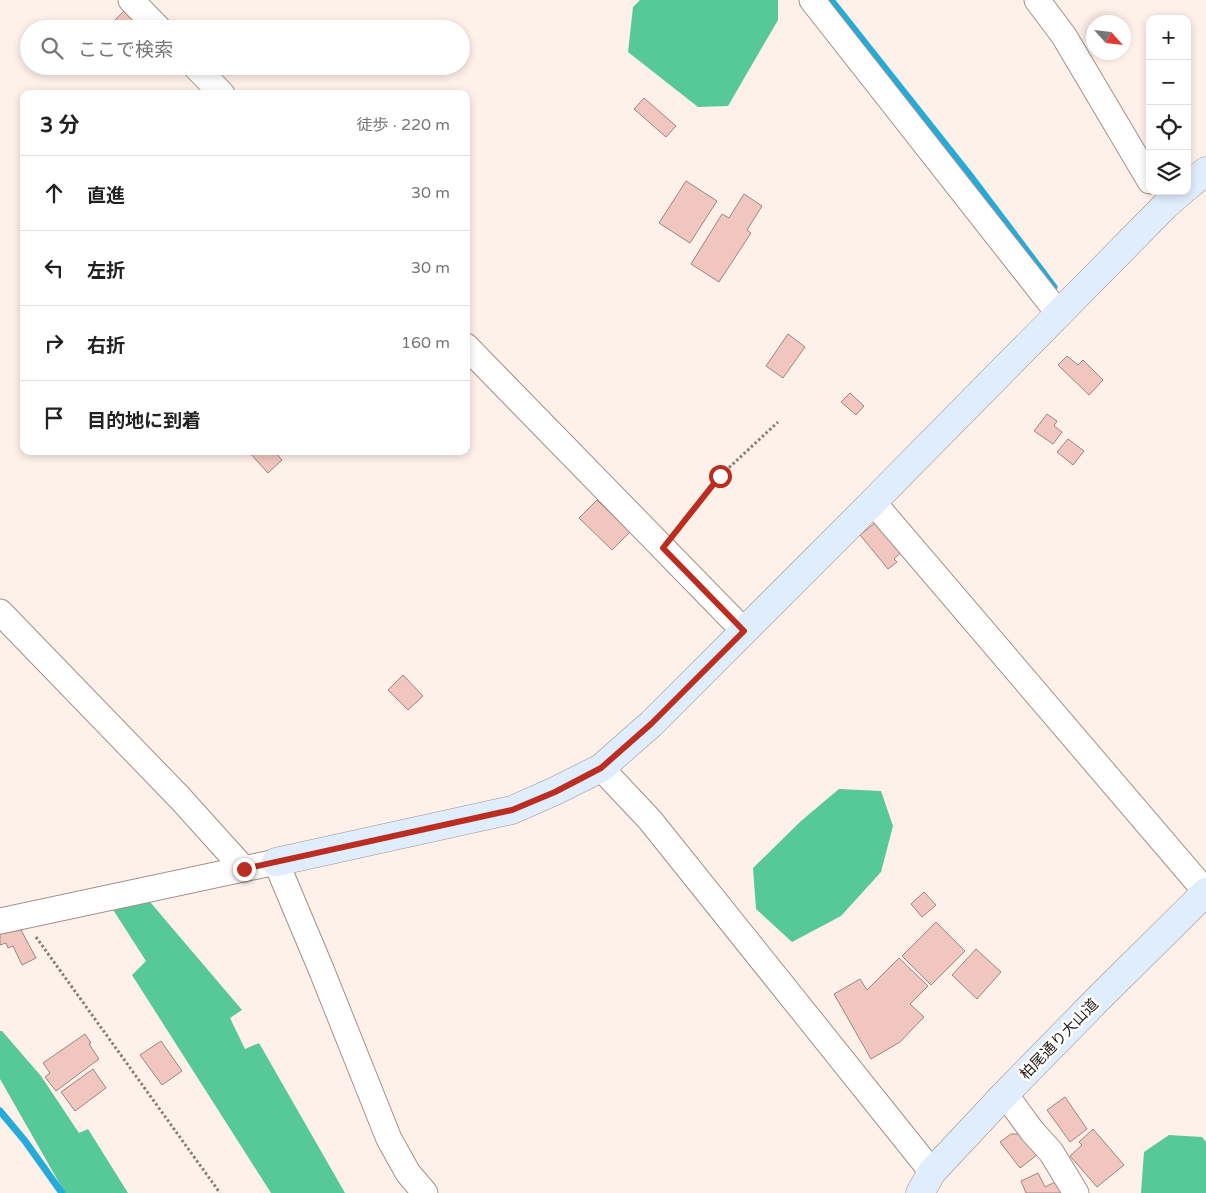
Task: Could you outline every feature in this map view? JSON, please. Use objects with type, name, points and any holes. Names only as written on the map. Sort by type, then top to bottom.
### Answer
[{"type":"street","points":[[131,0],[150,20]]},
{"type":"street","points":[[812,0],[1059,314]]},
{"type":"street","points":[[1037,0],[1064,36],[1146,174]]},
{"type":"street","points":[[204,75],[218,90]]},
{"type":"street","points":[[1191,184],[1206,172]]},
{"type":"street","points":[[11,919],[512,810],[555,792],[601,768],[651,724],[873,502],[1059,314],[1168,196]]},
{"type":"street","points":[[470,350],[744,631]]},
{"type":"street","points":[[873,502],[1206,892]]},
{"type":"street","points":[[0,612],[180,798],[244,869]]},
{"type":"street","points":[[601,768],[650,820],[926,1183]]},
{"type":"street","points":[[276,862],[325,978],[389,1140],[408,1173],[424,1193]]},
{"type":"street","name":"柏尾通り大山道","points":[[926,1183],[1005,1094],[1206,892]]},
{"type":"street","points":[[1005,1094],[1032,1131],[1051,1152],[1076,1193]]},
{"type":"path","points":[[663,548],[720,476],[778,422]]},
{"type":"path","points":[[11,919],[220,1193]]},
{"type":"green space","points":[[640,0],[778,0],[778,20],[728,106],[698,107],[628,52],[633,7]]},
{"type":"green space","points":[[839,789],[881,791],[893,826],[881,872],[841,916],[792,942],[756,909],[753,868],[801,821]]},
{"type":"green space","points":[[145,896],[242,1010],[230,1018],[245,1049],[259,1043],[345,1193],[271,1193],[132,975],[146,961],[110,905]]},
{"type":"green space","points":[[0,1031],[41,1076],[79,1133],[88,1129],[128,1193],[65,1193],[0,1079]]},
{"type":"green space","points":[[1169,1135],[1202,1137],[1206,1142],[1206,1193],[1141,1193],[1144,1152]]},
{"type":"building","points":[[124,11],[132,20],[115,20]]},
{"type":"building","points":[[644,98],[676,126],[666,137],[634,109]]},
{"type":"building","points":[[686,181],[717,201],[690,243],[659,223]]},
{"type":"building","points":[[744,194],[762,206],[747,230],[751,233],[719,282],[691,264],[722,214],[729,218]]},
{"type":"building","points":[[788,334],[805,347],[783,378],[766,366]]},
{"type":"building","points":[[1067,356],[1078,365],[1083,360],[1103,380],[1089,395],[1058,365]]},
{"type":"building","points":[[850,393],[864,406],[856,415],[841,402]]},
{"type":"building","points":[[1047,414],[1057,421],[1054,426],[1062,432],[1053,444],[1034,431]]},
{"type":"building","points":[[1068,439],[1084,451],[1073,465],[1057,452]]},
{"type":"building","points":[[252,455],[278,455],[282,460],[268,473]]},
{"type":"building","points":[[597,500],[630,532],[612,550],[579,518]]},
{"type":"building","points":[[876,522],[901,552],[894,559],[897,562],[888,569],[860,535]]},
{"type":"building","points":[[403,675],[423,696],[408,710],[388,690]]},
{"type":"building","points":[[924,892],[936,905],[922,917],[911,904]]},
{"type":"building","points":[[936,922],[965,951],[931,985],[902,956]]},
{"type":"building","points":[[21,930],[36,958],[22,965],[13,946],[8,948],[6,943],[0,945],[0,934]]},
{"type":"building","points":[[976,949],[1001,972],[977,999],[952,975]]},
{"type":"building","points":[[899,958],[928,986],[910,1004],[924,1017],[900,1042],[871,1059],[834,994],[860,979],[867,990]]},
{"type":"building","points":[[85,1034],[99,1059],[56,1091],[45,1077],[50,1073],[43,1063]]},
{"type":"building","points":[[161,1041],[182,1071],[162,1085],[140,1055]]},
{"type":"building","points":[[93,1069],[106,1088],[75,1111],[61,1092]]},
{"type":"building","points":[[1065,1097],[1087,1129],[1070,1142],[1047,1110]]},
{"type":"building","points":[[1093,1129],[1124,1165],[1097,1187],[1070,1156],[1082,1145],[1079,1142]]},
{"type":"building","points":[[1011,1134],[1021,1134],[1037,1155],[1020,1168],[1000,1142]]},
{"type":"building","points":[[1038,1173],[1045,1187],[1061,1179],[1067,1193],[1026,1193],[1021,1181]]},
{"type":"waterway","points":[[831,0],[972,178],[1054,287]]},
{"type":"waterway","points":[[0,1111],[25,1141],[62,1193]]},
{"type":"route","points":[[244,869],[512,810],[555,792],[601,768],[651,724],[744,631],[663,548],[720,476]]}]
